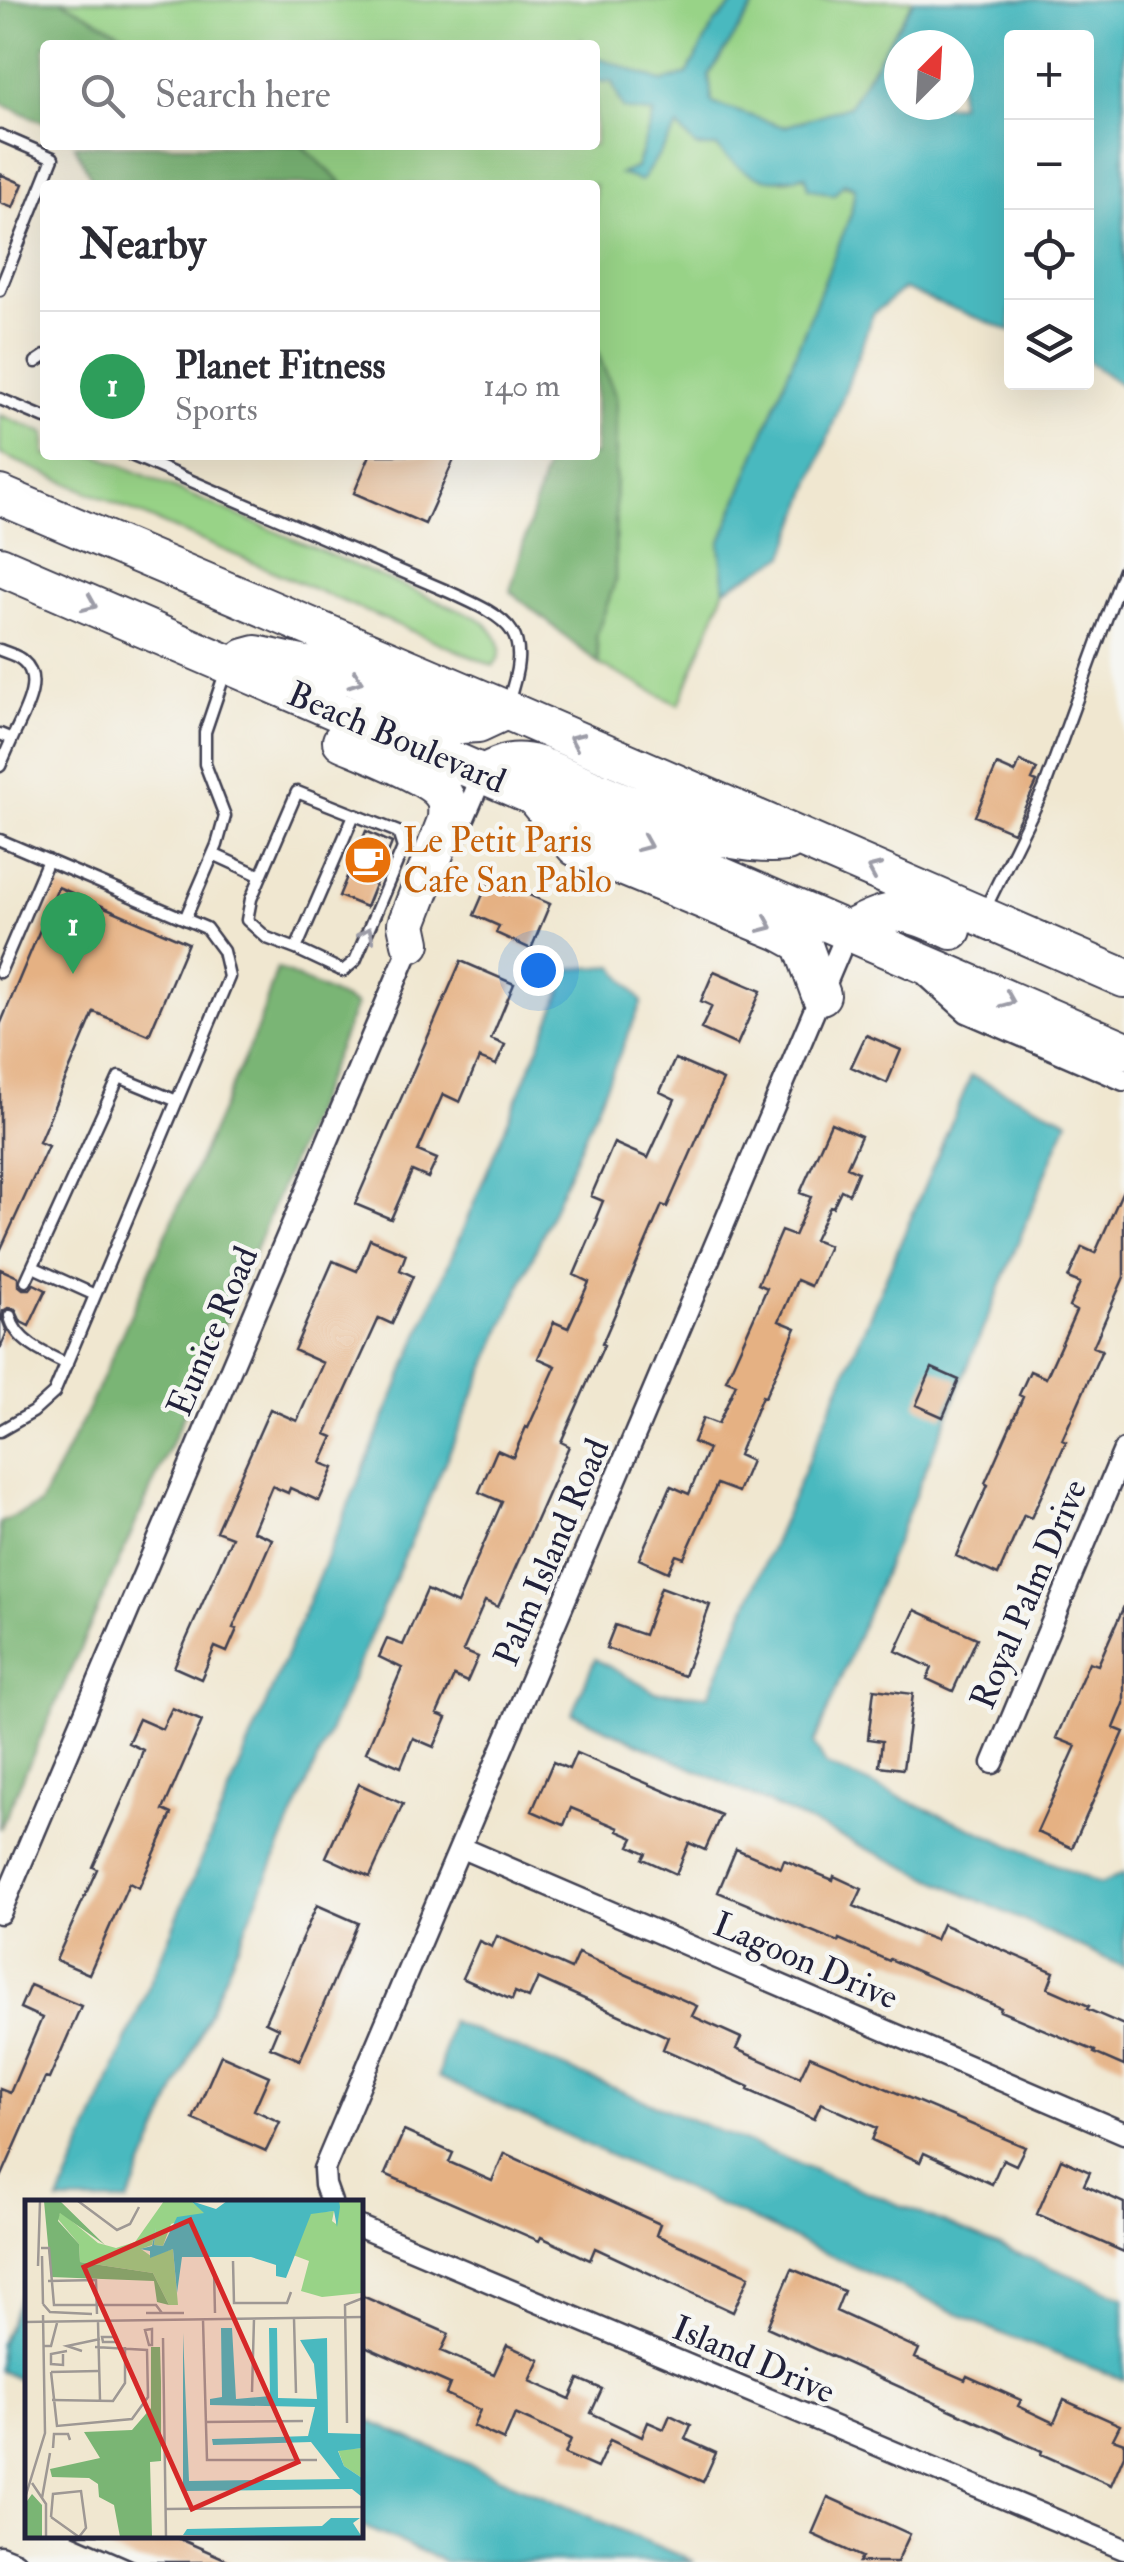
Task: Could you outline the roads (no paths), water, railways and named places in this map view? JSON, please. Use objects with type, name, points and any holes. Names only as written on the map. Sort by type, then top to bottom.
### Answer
[{"type":"highway","points":[[0,495],[1124,978]]},
{"type":"highway","points":[[0,520],[172,596],[254,604]]},
{"type":"highway","name":"Beach Boulevard","points":[[0,566],[1124,1050]]},
{"type":"highway","points":[[228,664],[256,655],[352,676],[461,724],[478,723],[506,710]]},
{"type":"highway","points":[[293,692],[301,712],[314,728],[419,776],[438,786],[445,796],[447,820],[407,924],[411,943]]},
{"type":"highway","points":[[483,774],[505,763],[522,761],[691,829],[770,844],[804,840]]},
{"type":"highway","points":[[533,796],[576,847],[780,931],[802,944],[821,995]]},
{"type":"highway","points":[[848,931],[876,916],[901,911],[1124,1005]]},
{"type":"street","name":"Eunice Road","points":[[0,1914],[483,774]]},
{"type":"street","name":"Palm Island Road","points":[[330,2200],[324,2185],[324,2169],[848,931]]},
{"type":"street","points":[[903,955],[967,1012],[1124,1080]]},
{"type":"street","name":"Royal Palm Drive","points":[[993,1763],[1124,1450]]},
{"type":"street","name":"Lagoon Drive","points":[[462,1848],[1124,2132]]},
{"type":"street","name":"Island Drive","points":[[362,2229],[1124,2550]]},
{"type":"street","points":[[0,2556],[15,2562]]},
{"type":"lane","points":[[0,135],[53,158],[44,180]]},
{"type":"lane","points":[[0,290],[40,190]]},
{"type":"lane","points":[[0,398],[40,416]]},
{"type":"lane","points":[[142,460],[493,613],[520,645],[516,681],[506,710]]},
{"type":"lane","points":[[981,916],[1044,788],[1124,570]]},
{"type":"lane","points":[[0,650],[22,659],[32,671],[32,690],[0,766]]},
{"type":"lane","points":[[185,919],[225,816],[205,764],[205,732],[228,664]]},
{"type":"lane","points":[[0,734],[12,739]]},
{"type":"lane","points":[[296,792],[354,814],[398,832],[403,848],[355,962],[342,971],[266,938],[247,920],[251,899],[296,792]]},
{"type":"lane","points":[[296,949],[354,814]]},
{"type":"lane","points":[[0,840],[206,928],[224,951],[229,977],[54,1393],[33,1412],[0,1432]]},
{"type":"lane","points":[[212,854],[260,876]]},
{"type":"lane","points":[[0,972],[48,860]]},
{"type":"lane","points":[[26,1281],[119,1077],[177,1101]]},
{"type":"lane","points":[[33,1267],[96,1295]]},
{"type":"lane","points":[[10,1316],[12,1326],[29,1343],[67,1364]]},
{"type":"water","points":[[738,0],[758,0],[709,75],[712,103],[784,127],[849,106],[884,49],[884,120],[974,120],[974,30],[896,30],[914,0],[1124,0],[1124,387],[1094,366],[1094,30],[1004,30],[1004,328],[903,289],[873,314],[785,556],[725,589],[720,544],[851,214],[855,188],[844,183],[834,195],[808,188],[805,175],[778,179],[756,176],[737,166],[717,147],[696,147],[678,127],[641,181],[620,174],[636,168],[654,114],[623,109],[612,82],[600,81],[600,58],[663,82],[687,74],[715,23]]},
{"type":"water","points":[[614,966],[642,1002],[129,2200],[60,2200],[571,969]]},
{"type":"water","points":[[971,1076],[1068,1120],[814,1744],[826,1765],[1100,1884],[1124,1873],[1124,1967],[572,1713],[595,1659],[655,1692],[709,1695]]},
{"type":"water","points":[[450,2021],[1124,2297],[1124,2380],[998,2332],[438,2077]]},
{"type":"water","points":[[25,2283],[25,2382],[0,2371],[0,2344]]},
{"type":"water","points":[[362,2418],[694,2562],[446,2562],[362,2526]]},
{"type":"place","name":"Le Petit Paris Cafe San Pablo","points":[[368,860]]},
{"type":"place","name":"Planet Fitness","points":[[73,974]]}]
